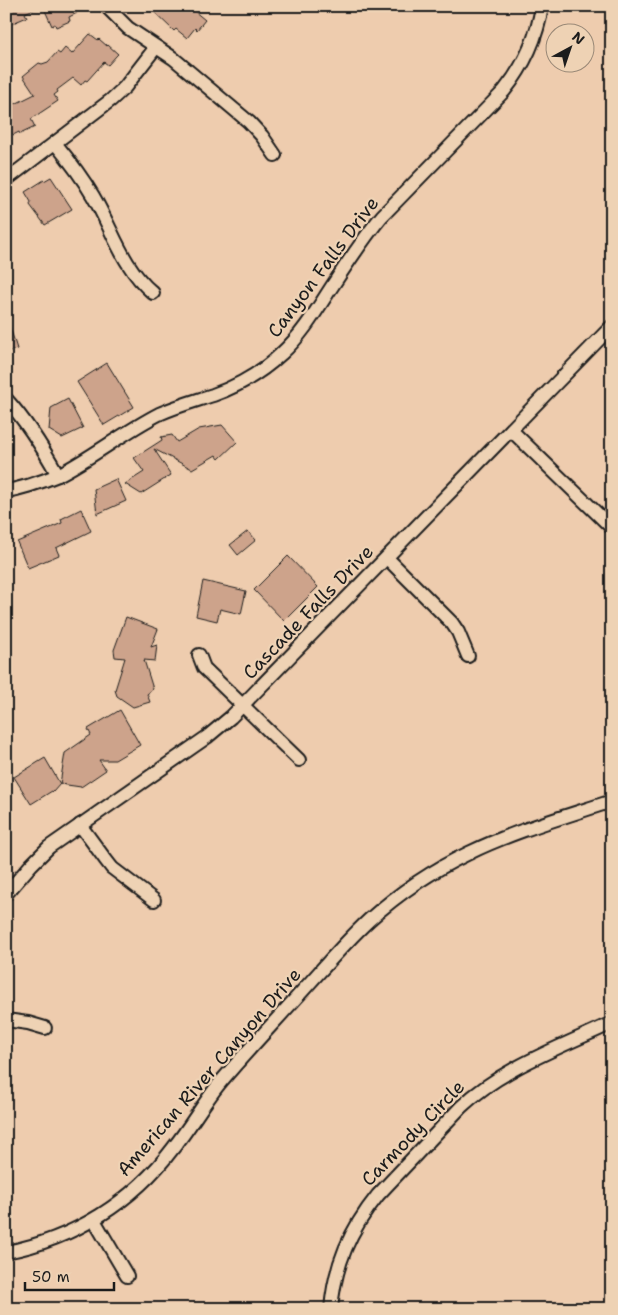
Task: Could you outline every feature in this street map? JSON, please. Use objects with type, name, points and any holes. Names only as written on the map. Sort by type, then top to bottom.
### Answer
[{"type":"street","points":[[106,6],[128,28],[173,58],[249,122],[262,136],[275,155]]},
{"type":"street","name":"Canyon Falls Drive","points":[[6,491],[43,482],[58,475],[158,415],[232,387],[249,378],[281,354],[295,340],[313,316],[354,252],[382,216],[504,91],[514,78],[524,64],[534,40],[542,6]]},
{"type":"street","points":[[6,180],[118,93],[140,69],[156,47]]},
{"type":"street","points":[[56,143],[94,197],[126,262],[135,275],[153,293]]},
{"type":"street","name":"Cascade Falls Drive","points":[[6,894],[49,847],[207,737],[243,706],[612,326]]},
{"type":"street","points":[[6,399],[40,443],[58,475]]},
{"type":"street","points":[[511,430],[612,528]]},
{"type":"street","points":[[387,558],[452,623],[468,656]]},
{"type":"street","points":[[199,655],[204,668],[299,760]]},
{"type":"street","name":"American River Canyon Drive","points":[[6,1252],[53,1239],[94,1220],[119,1203],[143,1182],[174,1147],[207,1099],[229,1072],[347,941],[369,920],[416,883],[482,846],[612,801]]},
{"type":"street","points":[[80,825],[104,860],[154,900]]},
{"type":"street","points":[[6,1020],[45,1028]]},
{"type":"street","name":"Carmody Circle","points":[[331,1309],[336,1273],[346,1245],[365,1211],[461,1107],[496,1079],[516,1068],[612,1024]]},
{"type":"street","points":[[94,1220],[127,1276]]},
{"type":"building","points":[[6,6],[40,6],[25,13],[27,17],[6,26]]},
{"type":"building","points":[[43,6],[74,6],[77,13],[69,17],[70,21],[56,27],[55,24],[52,26]]},
{"type":"building","points":[[148,6],[188,6],[205,20],[187,38],[176,29],[174,31]]},
{"type":"building","points":[[90,34],[108,45],[118,54],[108,65],[104,62],[81,85],[73,78],[57,90],[58,92],[54,95],[58,101],[31,119],[35,127],[20,134],[19,132],[13,135],[12,133],[9,134],[6,129],[6,103],[13,100],[15,104],[35,94],[23,76],[39,63],[48,62],[57,52],[60,54],[65,48],[72,54]]},
{"type":"building","points":[[51,177],[72,209],[45,225],[30,205],[31,202],[25,192]]},
{"type":"building","points":[[6,321],[8,321],[17,349],[6,352]]},
{"type":"building","points":[[107,363],[134,407],[104,425],[77,382]]},
{"type":"building","points":[[68,399],[83,428],[62,438],[49,430],[51,408]]},
{"type":"building","points":[[222,425],[237,442],[219,459],[216,455],[192,469],[154,449],[171,475],[141,494],[125,484],[144,472],[134,458],[162,440],[161,437],[172,435],[177,442],[199,429]]},
{"type":"building","points":[[116,479],[126,501],[97,514],[94,489]]},
{"type":"building","points":[[81,509],[91,531],[56,548],[59,555],[28,568],[17,542],[62,523],[61,519]]},
{"type":"building","points":[[248,531],[256,540],[238,555],[230,545]]},
{"type":"building","points":[[288,556],[318,587],[284,621],[254,590]]},
{"type":"building","points":[[203,581],[246,591],[241,614],[220,609],[217,621],[196,616]]},
{"type":"building","points":[[126,617],[158,629],[151,647],[157,645],[155,661],[144,660],[153,689],[147,694],[150,702],[133,707],[117,696],[115,690],[125,658],[115,657],[114,650]]},
{"type":"building","points":[[120,710],[140,745],[115,760],[99,760],[106,770],[81,787],[60,784],[65,753],[91,735],[88,729]]},
{"type":"building","points":[[45,758],[60,784],[53,792],[31,804],[14,777]]}]
